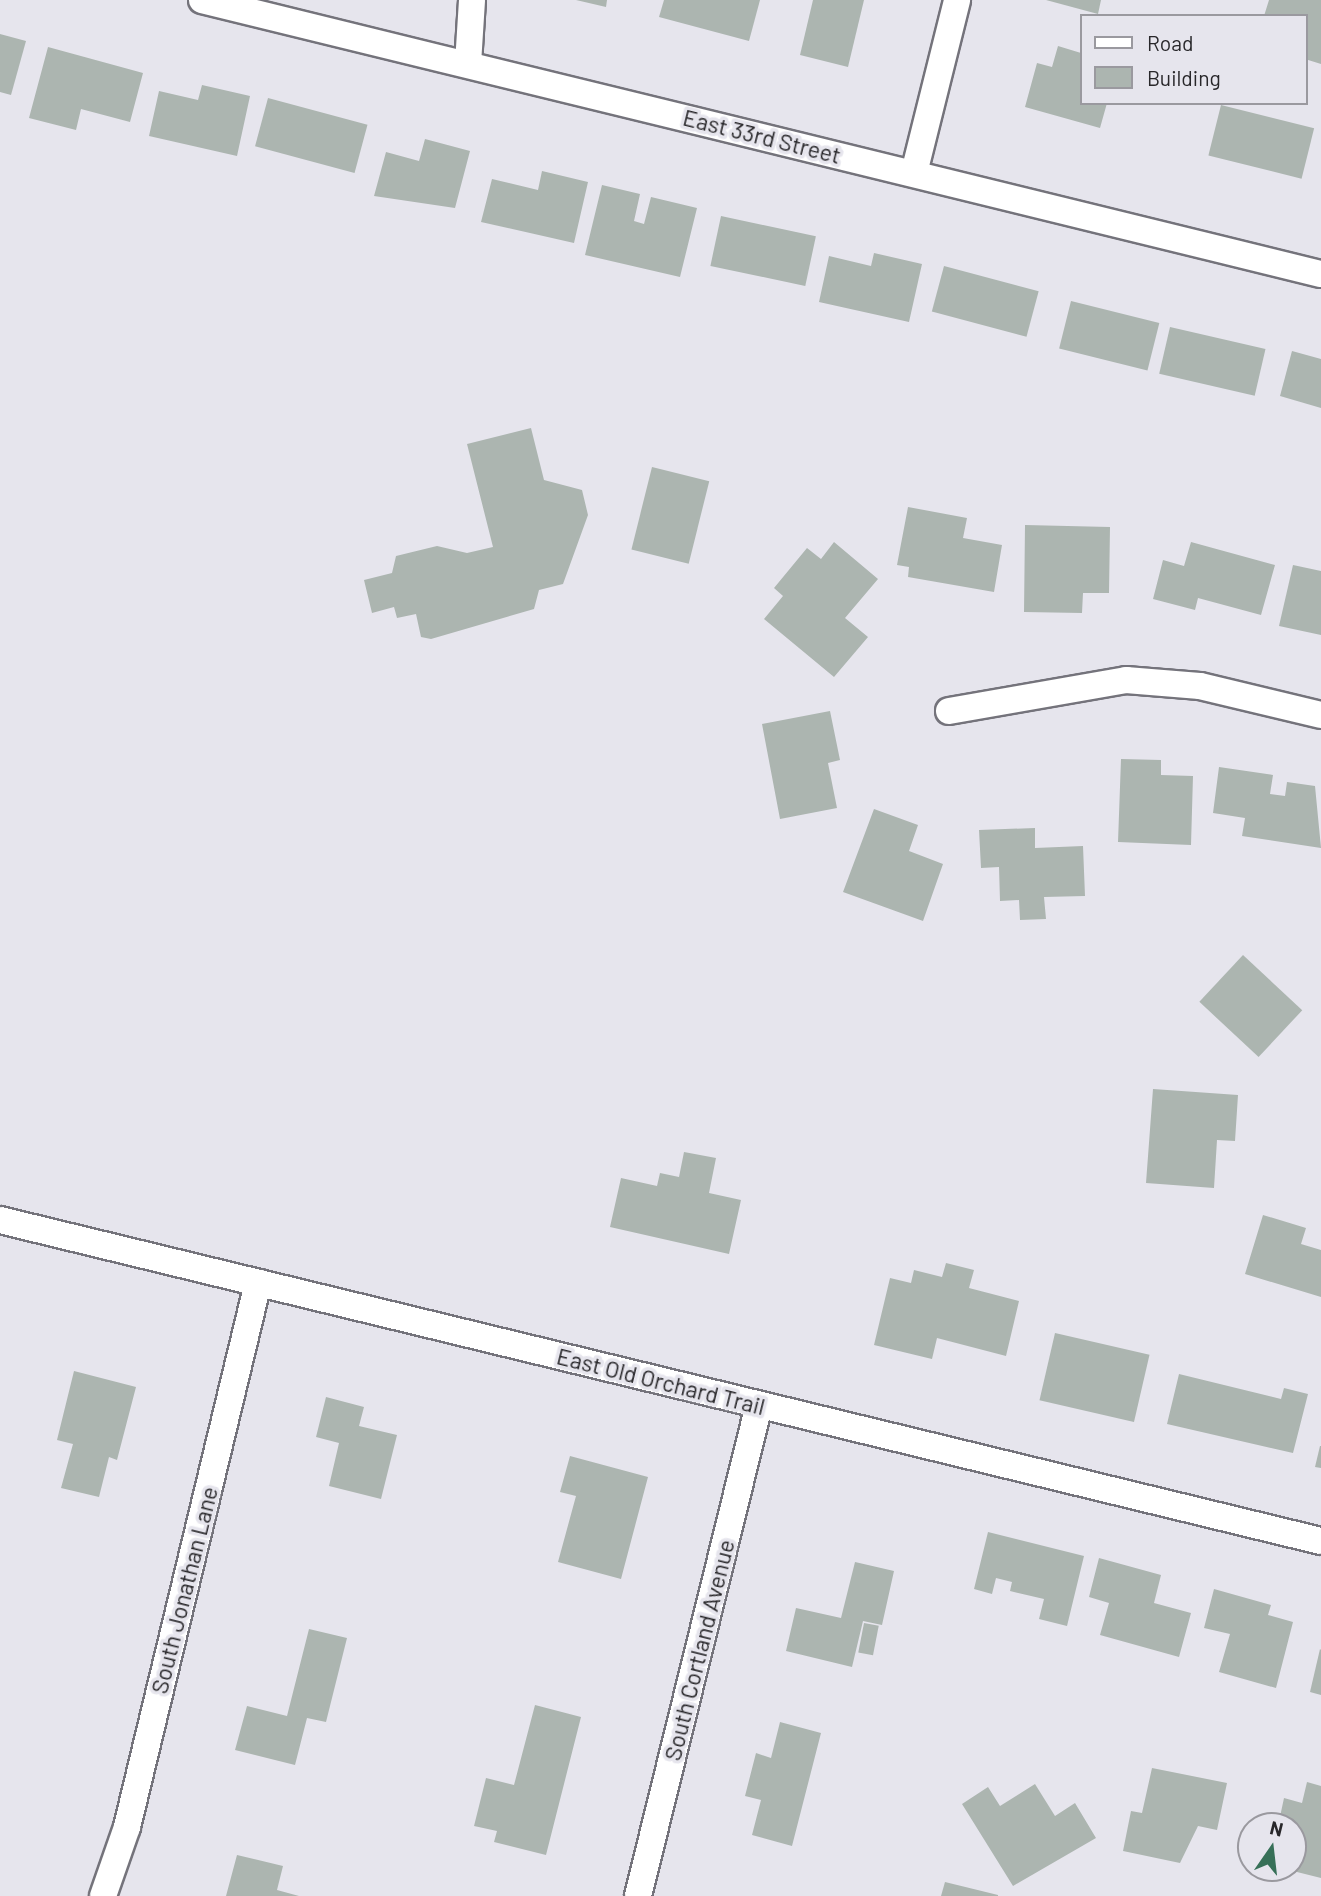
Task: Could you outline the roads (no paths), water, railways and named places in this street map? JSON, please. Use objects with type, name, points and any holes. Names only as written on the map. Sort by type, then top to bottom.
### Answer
[{"type":"street","name":"East 33rd Street","points":[[202,0],[1321,274]]},
{"type":"street","points":[[468,64],[472,0]]},
{"type":"street","points":[[914,173],[957,0]]},
{"type":"street","points":[[949,711],[1126,680],[1200,687],[1321,715]]},
{"type":"street","name":"East Old Orchard Trail","points":[[0,1220],[1321,1541]]},
{"type":"street","name":"South Jonathan Lane","points":[[103,1896],[127,1827],[258,1283]]},
{"type":"street","name":"South Cortland Avenue","points":[[638,1896],[759,1405]]}]
